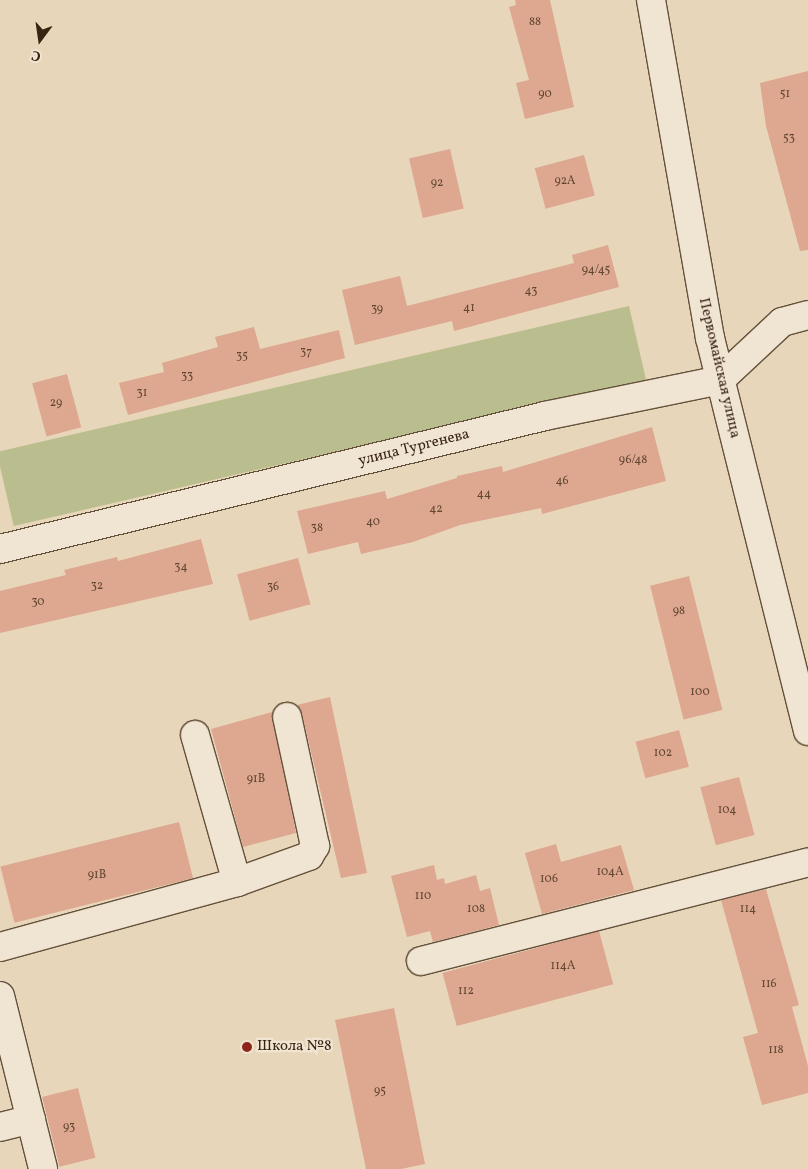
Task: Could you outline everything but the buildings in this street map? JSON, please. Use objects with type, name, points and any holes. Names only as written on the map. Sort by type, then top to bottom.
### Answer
[{"type":"street","name":"Первомайская улица","points":[[651,0],[710,338],[808,731]]},
{"type":"street","points":[[720,380],[782,322],[808,316]]},
{"type":"street","name":"улица Тургенева","points":[[0,549],[545,416],[720,380]]},
{"type":"street","points":[[0,947],[237,882],[309,856],[315,846],[287,717]]},
{"type":"street","points":[[195,735],[237,882]]},
{"type":"street","points":[[421,961],[808,862]]},
{"type":"street","points":[[0,996],[43,1169]]},
{"type":"street","points":[[0,1127],[31,1119]]},
{"type":"green space","points":[[629,306],[646,380],[14,526],[0,467],[0,451]]},
{"type":"place","name":"Школа №8","points":[[247,1047]]}]
